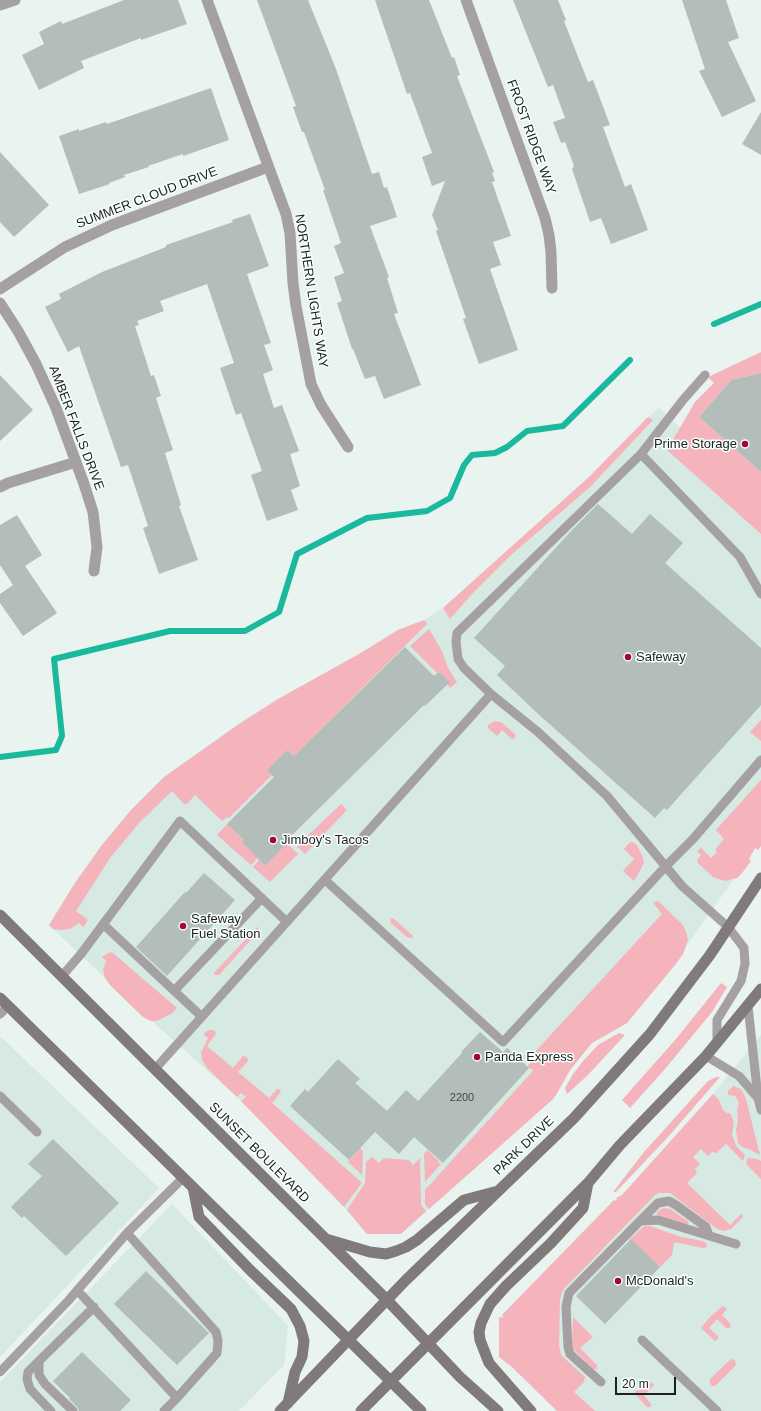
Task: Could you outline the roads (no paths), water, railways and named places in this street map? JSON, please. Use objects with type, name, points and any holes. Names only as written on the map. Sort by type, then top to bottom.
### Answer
[{"type":"main road","name":"PARK DRIVE","points":[[280,1411],[387,1300],[574,1118],[650,1034],[710,955],[761,878]]},
{"type":"main road","name":"SUNSET BOULEVARD","points":[[0,915],[387,1300],[460,1377],[498,1411]]},
{"type":"main road","points":[[361,1411],[588,1183],[620,1145],[706,1056],[761,989]]},
{"type":"main road","points":[[0,998],[421,1411]]},
{"type":"main road","points":[[531,1411],[489,1363],[480,1340],[479,1332],[481,1323],[490,1304],[506,1286],[551,1243],[582,1208],[588,1183]]},
{"type":"main road","points":[[193,1187],[199,1217],[250,1270],[291,1309],[300,1326],[304,1341],[302,1357],[295,1372],[288,1403]]},
{"type":"main road","points":[[325,1239],[370,1252],[386,1254],[406,1248],[418,1240],[464,1200],[499,1191]]},
{"type":"street","points":[[0,5],[15,0]]},
{"type":"street","name":"NORTHERN LIGHTS WAY","points":[[207,0],[286,214],[290,234],[295,298],[311,384],[321,405],[348,447]]},
{"type":"street","name":"FROST RIDGE WAY","points":[[466,0],[545,218],[551,252],[552,288]]},
{"type":"street","name":"SUMMER CLOUD DRIVE","points":[[0,289],[66,247],[98,231],[268,167]]},
{"type":"street","name":"AMBER FALLS DRIVE","points":[[0,304],[18,331],[36,364],[56,408],[76,462],[93,512],[97,547],[94,571]]},
{"type":"street","points":[[0,487],[8,483],[76,462]]},
{"type":"lane","points":[[705,375],[683,400],[641,454],[457,633],[456,642],[458,658],[464,668],[491,694],[538,732],[607,796],[682,886],[728,927],[744,948],[745,964],[741,981],[717,1020],[717,1042]]},
{"type":"lane","points":[[641,454],[740,557],[761,594]]},
{"type":"lane","points":[[155,1069],[491,694]]},
{"type":"lane","points":[[325,880],[502,1042],[693,839],[761,760]]},
{"type":"lane","points":[[62,976],[180,821],[287,922]]},
{"type":"lane","points":[[175,990],[262,898]]},
{"type":"lane","points":[[103,924],[202,1017]]},
{"type":"lane","points":[[0,1014],[8,1006]]},
{"type":"lane","points":[[748,1006],[758,1098],[761,1110]]},
{"type":"lane","points":[[706,1056],[739,1076],[758,1098]]},
{"type":"lane","points":[[0,1096],[36,1132]]},
{"type":"lane","points":[[0,1372],[78,1290],[127,1234],[183,1178]]},
{"type":"lane","points":[[601,1382],[570,1354],[568,1347],[566,1307],[569,1293],[658,1203],[669,1201],[676,1205],[706,1227],[709,1236]]},
{"type":"lane","points":[[640,1221],[658,1220],[736,1244]]},
{"type":"lane","points":[[127,1234],[216,1332],[218,1341],[217,1353],[178,1398],[164,1411]]},
{"type":"lane","points":[[78,1290],[178,1398]]},
{"type":"lane","points":[[52,1411],[30,1389],[27,1379],[28,1372],[94,1307]]},
{"type":"lane","points":[[642,1340],[717,1411]]},
{"type":"lane","points":[[39,1361],[39,1375],[45,1384],[74,1411]]},
{"type":"waterway","points":[[714,324],[761,304]]},
{"type":"waterway","points":[[0,757],[56,750],[62,736],[54,659],[170,631],[245,631],[279,612],[297,554],[367,518],[427,511],[450,498],[464,465],[472,455],[495,453],[507,447],[527,431],[563,426],[630,360]]},
{"type":"place","name":"Prime Storage","points":[[745,444]]},
{"type":"place","name":"Safeway","points":[[628,657]]},
{"type":"place","name":"Jimboy's Tacos","points":[[273,840]]},
{"type":"place","name":"Safeway Fuel Station","points":[[183,926]]},
{"type":"place","name":"Panda Express","points":[[477,1057]]},
{"type":"place","name":"McDonald's","points":[[618,1281]]}]
